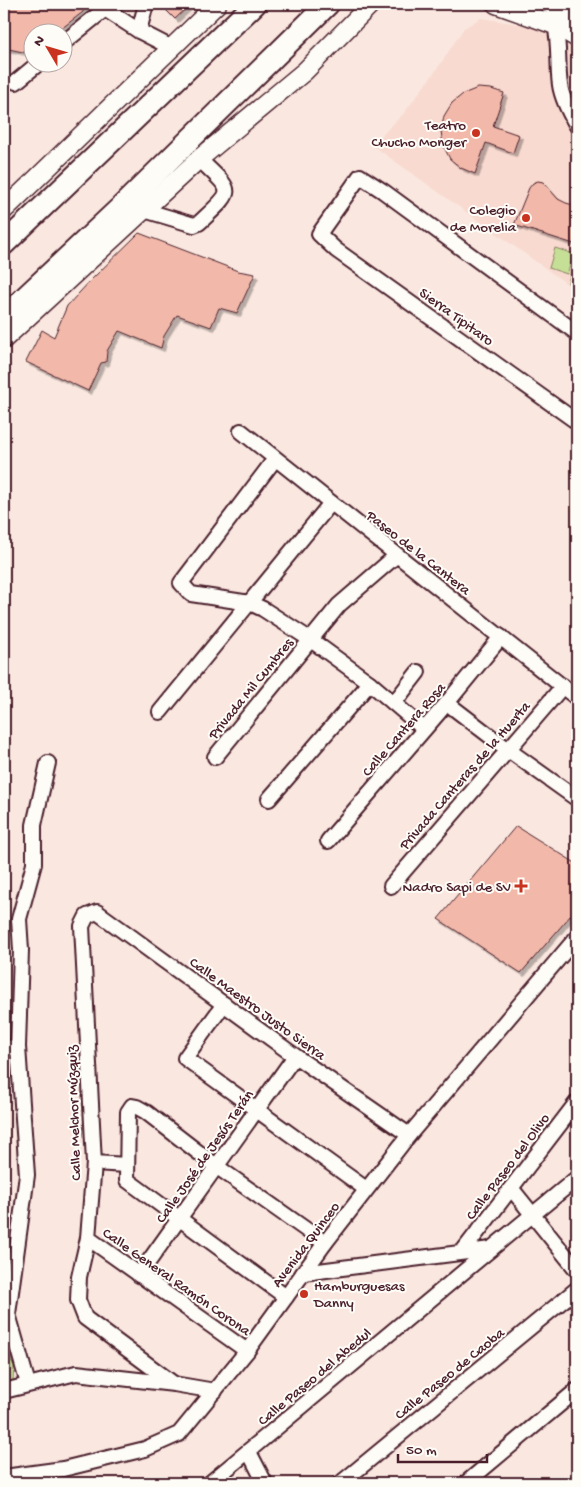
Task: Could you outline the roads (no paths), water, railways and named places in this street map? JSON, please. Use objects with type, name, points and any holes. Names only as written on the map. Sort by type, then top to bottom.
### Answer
[{"type":"highway","points":[[4,244],[255,4]]},
{"type":"highway","points":[[4,317],[120,208],[328,4]]},
{"type":"main road","points":[[4,210],[217,4]]},
{"type":"main road","points":[[305,71],[371,4]]},
{"type":"main road","points":[[4,339],[199,159],[305,71],[376,4]]},
{"type":"main road","points":[[496,4],[555,25],[577,38]]},
{"type":"main road","points":[[550,4],[577,23]]},
{"type":"main road","points":[[565,4],[577,13]]},
{"type":"street","points":[[140,30],[146,4]]},
{"type":"street","points":[[72,35],[106,6],[140,30],[172,48]]},
{"type":"street","points":[[555,25],[559,42],[560,86],[568,111],[577,126]]},
{"type":"street","points":[[16,82],[28,72]]},
{"type":"street","points":[[144,210],[194,224],[199,223],[224,200],[227,194],[226,186],[199,159]]},
{"type":"street","name":"Sierra Tipitaro","points":[[577,333],[383,190],[360,176],[319,234],[336,250],[577,422]]},
{"type":"street","name":"Paseo de la Cantera","points":[[241,432],[577,698]]},
{"type":"street","points":[[276,459],[181,583],[191,594],[250,603],[263,609],[370,683],[424,729]]},
{"type":"street","points":[[160,712],[331,503]]},
{"type":"street","name":"Privada Mil Cumbres","points":[[215,757],[339,605],[397,555]]},
{"type":"street","name":"Calle Cantera Rosa","points":[[328,841],[447,703],[501,637]]},
{"type":"street","points":[[394,703],[418,672]]},
{"type":"street","points":[[269,799],[370,683]]},
{"type":"street","name":"Privada Canteras de la Huerta","points":[[391,886],[563,686]]},
{"type":"street","points":[[447,703],[577,799]]},
{"type":"street","points":[[28,1384],[6,1312],[27,1175],[11,1047],[21,950],[19,920],[34,864],[34,825],[48,763]]},
{"type":"street","name":"Calle Maestro Justo Sierra","points":[[87,916],[97,912],[295,1056],[409,1135]]},
{"type":"street","name":"Calle Melchor Múzquiz","points":[[87,916],[82,926],[94,1163],[88,1238],[79,1277],[78,1300],[85,1318],[174,1384]]},
{"type":"street","name":"Avenida Quinceo","points":[[4,1477],[63,1469],[145,1449],[179,1434],[247,1351],[325,1243],[409,1135],[577,936]]},
{"type":"street","points":[[224,1004],[185,1058],[366,1189]]},
{"type":"street","name":"Calle José de Jesús Terán","points":[[139,1274],[295,1056]]},
{"type":"street","name":"Calle Paseo del Olivo","points":[[463,1251],[577,1102]]},
{"type":"street","points":[[286,1297],[127,1180],[128,1112],[132,1106],[146,1112],[216,1166],[325,1243]]},
{"type":"street","points":[[94,1163],[127,1165]]},
{"type":"street","name":"Calle Paseo del Abedul","points":[[210,1483],[577,1178]]},
{"type":"street","points":[[511,1188],[577,1270]]},
{"type":"street","name":"Calle General Ramón Corona","points":[[88,1238],[247,1351]]},
{"type":"street","points":[[303,1273],[491,1248]]},
{"type":"street","name":"Calle Paseo de Caoba","points":[[341,1483],[577,1289]]},
{"type":"street","points":[[4,1391],[76,1373],[174,1384],[215,1391]]},
{"type":"street","points":[[466,1483],[577,1390]]},
{"type":"street","points":[[248,1452],[265,1483]]},
{"type":"place","name":"Teatro Chucho Monger","points":[[476,133]]},
{"type":"place","name":"Colegio de Morelia","points":[[526,218]]},
{"type":"place","name":"Nadro Sapi de SV","points":[[521,886]]},
{"type":"place","name":"Hamburguesas Danny","points":[[304,1294]]}]
